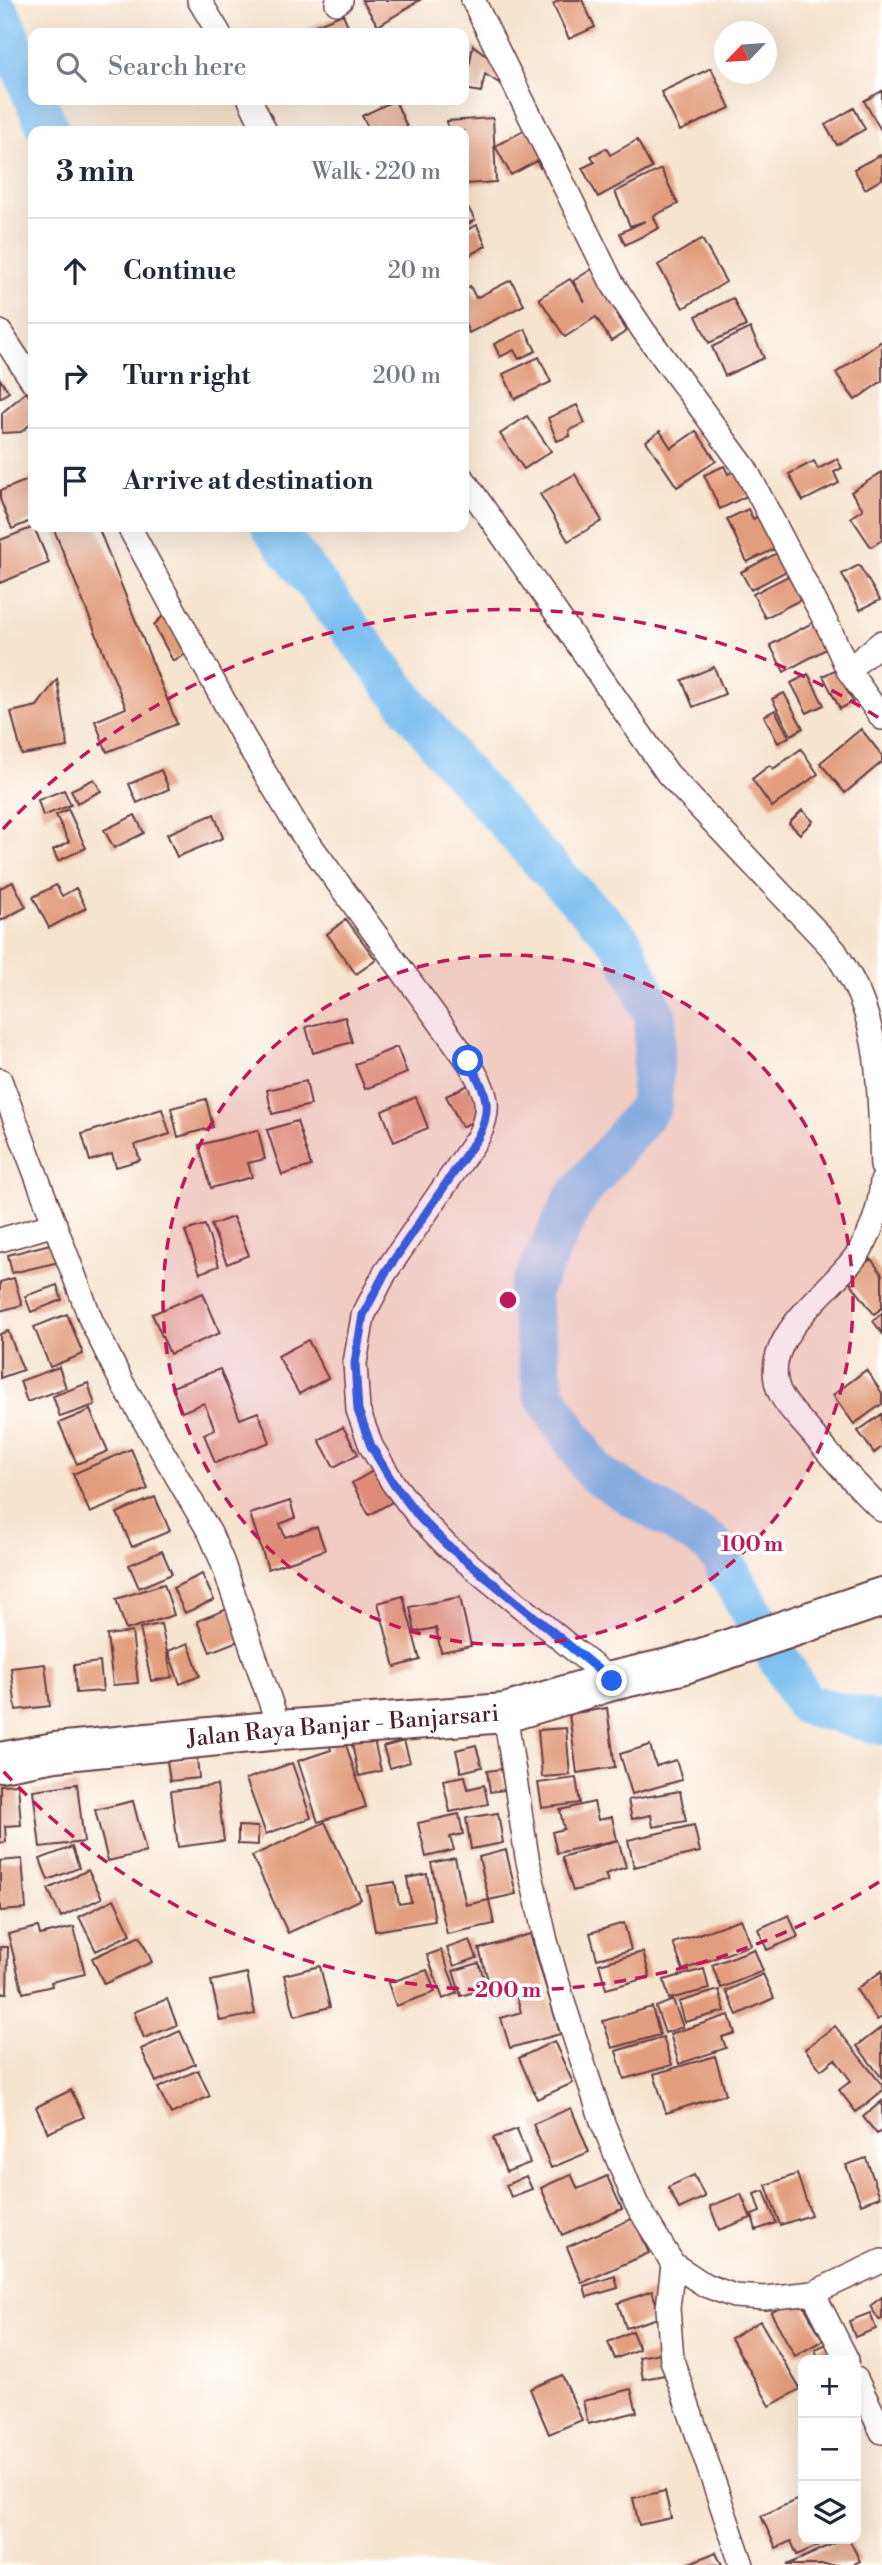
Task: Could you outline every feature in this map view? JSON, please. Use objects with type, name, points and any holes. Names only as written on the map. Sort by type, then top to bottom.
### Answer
[{"type":"highway","name":"Jalan Raya Banjar - Banjarsari","points":[[0,1762],[55,1752],[280,1730],[505,1713],[612,1681],[681,1665],[861,1609]]},
{"type":"street","points":[[200,0],[216,28]]},
{"type":"street","points":[[473,0],[612,283],[643,330],[745,468],[831,630],[848,670],[882,718]]},
{"type":"street","points":[[252,105],[263,126]]},
{"type":"street","points":[[0,332],[28,374]]},
{"type":"street","points":[[469,487],[668,774],[835,951],[855,985],[876,1054],[882,1166]]},
{"type":"street","points":[[133,532],[269,782],[298,828],[468,1061],[487,1100],[487,1118],[478,1137],[385,1273],[363,1315],[355,1363],[358,1410],[371,1446],[393,1483],[420,1518],[447,1545],[612,1681]]},
{"type":"street","points":[[848,670],[882,642]]},
{"type":"street","points":[[0,1080],[107,1356],[210,1533],[280,1730]]},
{"type":"street","points":[[882,1181],[880,1202],[871,1230],[858,1254],[791,1329],[779,1348],[775,1374],[780,1394],[793,1412],[854,1484],[882,1510]]},
{"type":"street","points":[[0,1240],[55,1224]]},
{"type":"street","points":[[505,1713],[527,1857],[564,2005],[602,2121],[636,2203],[673,2264],[705,2285],[734,2296],[765,2298],[813,2293],[882,2262]]},
{"type":"street","points":[[673,2264],[668,2308],[672,2360],[742,2565]]},
{"type":"street","points":[[813,2293],[844,2355]]},
{"type":"street","points":[[861,2389],[882,2432]]},
{"type":"building","points":[[362,0],[420,0],[378,26]]},
{"type":"building","points":[[560,0],[582,0],[595,27],[569,39],[553,4]]},
{"type":"building","points":[[343,14],[349,28],[308,28]]},
{"type":"building","points":[[473,45],[503,69],[499,83],[485,74],[481,92],[469,90]]},
{"type":"building","points":[[711,68],[714,84],[719,84],[730,108],[680,131],[661,92]]},
{"type":"building","points":[[882,91],[882,132],[864,101]]},
{"type":"building","points":[[385,105],[397,105],[407,126],[367,126],[362,116]]},
{"type":"building","points":[[854,108],[865,129],[837,145],[825,125]]},
{"type":"building","points":[[493,118],[496,182],[469,184],[469,126],[448,126],[447,121]]},
{"type":"building","points":[[544,120],[563,155],[540,168],[537,161],[511,175],[495,146]]},
{"type":"building","points":[[637,140],[652,168],[598,197],[582,168],[595,162],[591,156],[606,148],[610,155]]},
{"type":"building","points":[[880,155],[882,179],[865,189],[854,169]]},
{"type":"building","points":[[661,169],[678,204],[653,216],[659,228],[625,245],[620,233],[645,221],[630,226],[615,192]]},
{"type":"building","points":[[469,209],[475,220],[469,223]]},
{"type":"building","points":[[477,225],[486,246],[469,255],[469,229]]},
{"type":"building","points":[[702,239],[726,282],[683,308],[658,265]]},
{"type":"building","points":[[608,259],[636,303],[617,315],[627,331],[611,341],[596,317],[565,337],[539,298],[570,279],[585,302],[573,281]]},
{"type":"building","points":[[511,280],[524,305],[469,333],[469,286],[476,298]]},
{"type":"building","points":[[733,298],[746,326],[709,343],[696,316]]},
{"type":"building","points":[[750,328],[764,358],[725,376],[712,347]]},
{"type":"building","points":[[525,329],[536,351],[519,359],[514,350],[500,357],[494,344]]},
{"type":"building","points":[[882,341],[882,381],[855,400],[836,373]]},
{"type":"building","points":[[539,357],[551,382],[515,399],[503,374]]},
{"type":"building","points":[[0,379],[9,392],[0,398]]},
{"type":"building","points":[[26,392],[28,394],[28,426],[21,432],[2,433],[2,413]]},
{"type":"building","points":[[577,405],[585,423],[569,430],[570,436],[557,441],[548,418]]},
{"type":"building","points":[[527,416],[551,451],[524,469],[500,434]]},
{"type":"building","points":[[660,431],[671,448],[696,431],[716,461],[677,487],[646,441]]},
{"type":"building","points":[[837,459],[842,468],[834,472],[839,483],[803,501],[789,474],[814,461],[818,469]]},
{"type":"building","points":[[724,466],[728,474],[741,468],[753,493],[720,509],[704,475]]},
{"type":"building","points":[[882,472],[882,540],[871,547],[851,517],[863,509],[851,492]]},
{"type":"building","points":[[575,474],[602,521],[568,541],[540,494]]},
{"type":"building","points":[[28,480],[28,522],[12,529],[0,499],[0,491]]},
{"type":"building","points":[[748,509],[753,519],[765,512],[781,546],[747,562],[727,519]]},
{"type":"building","points":[[28,529],[28,532],[36,532],[49,563],[0,583],[0,540]]},
{"type":"building","points":[[55,532],[100,532],[177,724],[107,752],[95,721],[126,708]]},
{"type":"building","points":[[781,551],[790,569],[751,590],[741,572]]},
{"type":"building","points":[[859,565],[880,600],[860,610],[842,574]]},
{"type":"building","points":[[794,573],[806,597],[765,618],[753,594]]},
{"type":"building","points":[[167,612],[188,653],[173,661],[154,625]]},
{"type":"building","points":[[814,622],[828,648],[784,672],[770,645]]},
{"type":"building","points":[[714,667],[725,694],[693,707],[682,680]]},
{"type":"building","points":[[836,669],[853,702],[840,709],[823,676]]},
{"type":"building","points":[[808,674],[824,705],[807,713],[791,683]]},
{"type":"building","points":[[57,679],[68,747],[22,755],[11,712],[37,706]]},
{"type":"building","points":[[784,693],[803,728],[791,735],[772,699]]},
{"type":"building","points":[[775,710],[789,737],[778,743],[764,716]]},
{"type":"building","points":[[861,729],[882,755],[882,762],[845,793],[820,763]]},
{"type":"building","points":[[801,749],[818,774],[772,807],[752,779],[770,765],[773,769]]},
{"type":"building","points":[[161,770],[169,789],[137,803],[129,784]]},
{"type":"building","points":[[94,779],[101,791],[77,803],[71,790]]},
{"type":"building","points":[[64,790],[71,805],[43,816],[38,800]]},
{"type":"building","points":[[68,809],[86,848],[58,861],[53,850],[69,842],[56,815]]},
{"type":"building","points":[[802,810],[813,821],[800,834],[789,823]]},
{"type":"building","points":[[214,814],[223,838],[177,857],[167,834]]},
{"type":"building","points":[[135,815],[144,833],[114,848],[104,830]]},
{"type":"building","points":[[13,882],[26,907],[0,921],[0,888]]},
{"type":"building","points":[[56,885],[62,896],[76,888],[86,908],[49,928],[33,897]]},
{"type":"building","points":[[346,919],[376,960],[356,974],[327,934]]},
{"type":"building","points":[[345,1017],[352,1042],[313,1053],[306,1027]]},
{"type":"building","points":[[397,1047],[407,1073],[365,1089],[355,1064]]},
{"type":"building","points":[[306,1081],[311,1105],[272,1114],[267,1090]]},
{"type":"building","points":[[468,1085],[485,1116],[462,1127],[446,1096]]},
{"type":"building","points":[[416,1097],[428,1128],[394,1142],[382,1111]]},
{"type":"building","points":[[206,1099],[213,1127],[178,1137],[171,1108]]},
{"type":"building","points":[[162,1109],[170,1134],[135,1145],[140,1160],[116,1167],[112,1154],[90,1161],[82,1134]]},
{"type":"building","points":[[297,1121],[311,1166],[282,1175],[267,1130]]},
{"type":"building","points":[[258,1130],[265,1159],[248,1163],[252,1177],[211,1188],[199,1145]]},
{"type":"building","points":[[233,1217],[249,1255],[227,1264],[211,1225]]},
{"type":"building","points":[[205,1225],[219,1266],[200,1273],[185,1231]]},
{"type":"building","points":[[54,1243],[59,1262],[12,1273],[8,1255]]},
{"type":"building","points":[[871,1259],[882,1274],[882,1308],[874,1314],[847,1278]]},
{"type":"building","points":[[14,1278],[22,1305],[0,1311],[0,1282]]},
{"type":"building","points":[[57,1285],[62,1300],[31,1312],[25,1296]]},
{"type":"building","points":[[203,1293],[220,1333],[170,1354],[152,1314]]},
{"type":"building","points":[[882,1313],[882,1333],[873,1321]]},
{"type":"building","points":[[67,1314],[83,1354],[50,1367],[34,1327]]},
{"type":"building","points":[[8,1331],[23,1370],[0,1378],[0,1334]]},
{"type":"building","points":[[308,1340],[328,1378],[299,1394],[278,1356]]},
{"type":"building","points":[[59,1367],[66,1388],[27,1402],[20,1381]]},
{"type":"building","points":[[220,1369],[240,1419],[258,1412],[270,1442],[215,1463],[204,1434],[215,1429],[204,1403],[182,1412],[172,1387]]},
{"type":"building","points":[[866,1370],[882,1393],[882,1404],[854,1424],[833,1395]]},
{"type":"building","points":[[88,1383],[95,1405],[60,1417],[53,1396]]},
{"type":"building","points":[[90,1410],[108,1451],[77,1464],[59,1423]]},
{"type":"building","points":[[882,1414],[882,1447],[874,1453],[858,1431]]},
{"type":"building","points":[[343,1427],[358,1454],[334,1467],[319,1440]]},
{"type":"building","points":[[131,1449],[148,1489],[90,1513],[73,1474]]},
{"type":"building","points":[[375,1470],[392,1502],[369,1515],[352,1483]]},
{"type":"building","points":[[155,1497],[170,1531],[132,1547],[117,1513]]},
{"type":"building","points":[[290,1501],[295,1518],[280,1524],[285,1537],[317,1527],[325,1550],[268,1569],[250,1514]]},
{"type":"building","points":[[162,1551],[172,1574],[139,1588],[129,1565]]},
{"type":"building","points":[[202,1574],[214,1600],[185,1613],[173,1588]]},
{"type":"building","points":[[164,1584],[174,1615],[126,1630],[116,1599]]},
{"type":"building","points":[[403,1596],[420,1660],[395,1667],[378,1603]]},
{"type":"building","points":[[460,1597],[471,1646],[441,1652],[436,1628],[415,1632],[410,1607]]},
{"type":"building","points":[[230,1608],[243,1639],[210,1652],[197,1621]]},
{"type":"building","points":[[161,1624],[172,1677],[151,1681],[140,1628]]},
{"type":"building","points":[[132,1632],[138,1683],[113,1685],[107,1635]]},
{"type":"building","points":[[188,1643],[200,1676],[180,1684],[168,1651]]},
{"type":"building","points":[[100,1662],[103,1691],[76,1693],[74,1665]]},
{"type":"building","points":[[45,1664],[50,1706],[16,1710],[11,1668]]},
{"type":"building","points":[[607,1708],[615,1767],[577,1773],[569,1714]]},
{"type":"building","points":[[566,1728],[570,1775],[542,1777],[538,1730]]},
{"type":"building","points":[[372,1731],[381,1771],[359,1776],[350,1736]]},
{"type":"building","points":[[342,1732],[366,1807],[318,1822],[298,1761],[331,1750],[327,1737]]},
{"type":"building","points":[[404,1741],[410,1762],[390,1768],[383,1747]]},
{"type":"building","points":[[476,1745],[482,1767],[461,1772],[456,1750]]},
{"type":"building","points":[[650,1745],[656,1766],[676,1760],[682,1780],[632,1794],[620,1754]]},
{"type":"building","points":[[197,1758],[199,1778],[170,1781],[167,1761]]},
{"type":"building","points":[[292,1763],[311,1818],[266,1834],[246,1779]]},
{"type":"building","points":[[501,1769],[505,1790],[490,1792],[487,1771]]},
{"type":"building","points":[[465,1776],[468,1789],[484,1785],[488,1804],[450,1812],[443,1780]]},
{"type":"building","points":[[576,1778],[580,1803],[542,1808],[538,1783]]},
{"type":"building","points":[[18,1784],[21,1825],[5,1826],[6,1842],[0,1843],[0,1785]]},
{"type":"building","points":[[77,1784],[84,1842],[40,1847],[33,1790]]},
{"type":"building","points":[[217,1785],[224,1841],[178,1847],[171,1791]]},
{"type":"building","points":[[680,1791],[686,1821],[653,1827],[651,1815],[632,1819],[628,1800]]},
{"type":"building","points":[[133,1801],[146,1852],[108,1861],[95,1810]]},
{"type":"building","points":[[594,1802],[598,1820],[612,1817],[617,1840],[557,1853],[552,1832],[564,1829],[560,1810]]},
{"type":"building","points":[[498,1813],[503,1843],[471,1849],[466,1818]]},
{"type":"building","points":[[459,1814],[463,1834],[450,1837],[454,1850],[426,1857],[418,1823]]},
{"type":"building","points":[[325,1822],[361,1899],[288,1933],[252,1856]]},
{"type":"building","points":[[694,1825],[700,1852],[634,1867],[628,1840]]},
{"type":"building","points":[[238,1826],[258,1827],[258,1845],[238,1844]]},
{"type":"building","points":[[618,1840],[626,1867],[605,1874],[608,1881],[573,1891],[562,1857]]},
{"type":"building","points":[[72,1847],[79,1868],[48,1880],[40,1859]]},
{"type":"building","points":[[506,1850],[516,1894],[489,1900],[479,1857]]},
{"type":"building","points":[[455,1858],[466,1905],[489,1900],[494,1924],[447,1934],[431,1863]]},
{"type":"building","points":[[22,1859],[26,1909],[0,1911],[0,1861]]},
{"type":"building","points":[[88,1870],[102,1898],[61,1917],[48,1889]]},
{"type":"building","points":[[427,1874],[435,1921],[375,1931],[367,1886],[395,1882],[399,1904],[411,1902],[407,1878]]},
{"type":"building","points":[[114,1899],[131,1934],[96,1951],[79,1917]]},
{"type":"building","points":[[789,1915],[798,1937],[767,1950],[758,1929]]},
{"type":"building","points":[[741,1919],[751,1945],[683,1970],[673,1943]]},
{"type":"building","points":[[624,1923],[631,1950],[597,1959],[590,1933]]},
{"type":"building","points":[[38,1927],[40,1935],[74,1927],[85,1974],[51,1982],[52,1986],[23,1993],[8,1934]]},
{"type":"building","points":[[530,1934],[560,2034],[510,2048],[501,2018],[521,2012],[513,1983],[491,1990],[479,1949]]},
{"type":"building","points":[[140,1936],[152,1962],[104,1984],[92,1958]]},
{"type":"building","points":[[470,1940],[477,1958],[454,1966],[447,1948]]},
{"type":"building","points":[[0,1947],[8,1947],[7,1993],[0,1993]]},
{"type":"building","points":[[754,1949],[763,1971],[721,1988],[712,1965]]},
{"type":"building","points":[[441,1950],[457,1993],[443,1999],[427,1955]]},
{"type":"building","points":[[643,1952],[650,1977],[606,1989],[599,1964]]},
{"type":"building","points":[[479,1963],[487,1988],[461,1996],[453,1971]]},
{"type":"building","points":[[320,1966],[330,2007],[295,2016],[284,1975]]},
{"type":"building","points":[[704,1969],[709,1989],[669,1999],[664,1980]]},
{"type":"building","points":[[427,1970],[435,1992],[396,2006],[388,1983]]},
{"type":"building","points":[[882,1971],[882,2017],[877,2020],[856,1989]]},
{"type":"building","points":[[247,1973],[255,2014],[220,2021],[211,1981]]},
{"type":"building","points":[[763,1974],[774,1998],[737,2015],[726,1991]]},
{"type":"building","points":[[719,1990],[725,2011],[685,2022],[679,2002]]},
{"type":"building","points":[[167,1999],[177,2025],[144,2038],[134,2012]]},
{"type":"building","points":[[673,2000],[683,2027],[665,2033],[656,2007]]},
{"type":"building","points":[[652,2007],[660,2035],[612,2048],[603,2021]]},
{"type":"building","points":[[729,2015],[735,2033],[722,2037],[726,2048],[679,2064],[670,2034]]},
{"type":"building","points":[[835,2026],[882,2085],[882,2091],[856,2112],[839,2090],[851,2081],[835,2059],[821,2070],[805,2049]]},
{"type":"building","points":[[882,2027],[882,2078],[857,2046]]},
{"type":"building","points":[[180,2031],[195,2064],[156,2082],[141,2049]]},
{"type":"building","points":[[663,2037],[672,2065],[624,2079],[616,2051]]},
{"type":"building","points":[[554,2041],[573,2083],[537,2099],[519,2058]]},
{"type":"building","points":[[715,2056],[726,2094],[666,2113],[654,2074]]},
{"type":"building","points":[[198,2070],[210,2096],[171,2114],[158,2088]]},
{"type":"building","points":[[71,2090],[84,2117],[48,2133],[36,2107]]},
{"type":"building","points":[[882,2101],[882,2130],[877,2134],[863,2117]]},
{"type":"building","points":[[571,2108],[589,2152],[551,2168],[533,2124]]},
{"type":"building","points":[[517,2129],[530,2163],[506,2172],[493,2138]]},
{"type":"building","points":[[866,2158],[880,2197],[861,2204],[846,2165]]},
{"type":"building","points":[[571,2174],[578,2189],[607,2176],[622,2209],[562,2235],[541,2188]]},
{"type":"building","points":[[797,2174],[811,2215],[780,2225],[766,2185]]},
{"type":"building","points":[[694,2175],[705,2197],[679,2209],[668,2187]]},
{"type":"building","points":[[526,2176],[532,2189],[511,2197],[506,2185]]},
{"type":"building","points":[[764,2191],[776,2223],[756,2230],[752,2215],[760,2212],[754,2194]]},
{"type":"building","points":[[741,2194],[751,2218],[719,2230],[710,2206]]},
{"type":"building","points":[[634,2218],[649,2253],[582,2283],[567,2247]]},
{"type":"building","points":[[615,2276],[618,2288],[587,2297],[584,2286]]},
{"type":"building","points":[[652,2291],[661,2317],[626,2328],[618,2303]]},
{"type":"building","points":[[799,2297],[823,2340],[795,2356],[771,2313]]},
{"type":"building","points":[[882,2297],[882,2319],[879,2320],[870,2306]]},
{"type":"building","points":[[870,2313],[876,2329],[855,2337],[849,2321]]},
{"type":"building","points":[[760,2321],[798,2386],[798,2390],[770,2406],[731,2338]]},
{"type":"building","points":[[632,2331],[639,2349],[615,2359],[608,2342]]},
{"type":"building","points":[[834,2341],[840,2355],[817,2355],[815,2349]]},
{"type":"building","points":[[660,2353],[665,2375],[643,2379],[639,2357]]},
{"type":"building","points":[[562,2375],[582,2420],[549,2434],[530,2389]]},
{"type":"building","points":[[631,2389],[637,2412],[588,2424],[583,2401]]},
{"type":"building","points":[[665,2491],[671,2518],[639,2525],[633,2498]]},
{"type":"building","points":[[798,2499],[798,2544],[821,2544],[797,2555],[791,2541],[776,2548],[761,2516]]},
{"type":"building","points":[[833,2544],[852,2544],[860,2561],[852,2565],[787,2565]]},
{"type":"building","points":[[716,2552],[722,2565],[685,2565]]},
{"type":"waterway","points":[[0,15],[28,82]]},
{"type":"waterway","points":[[38,105],[47,126]]},
{"type":"waterway","points":[[276,532],[449,757],[543,862],[621,942],[656,1017],[651,1105],[574,1200],[529,1292],[544,1394],[595,1473],[713,1545],[805,1704],[882,1724]]},
{"type":"route","points":[[468,1061],[487,1100],[487,1118],[478,1137],[385,1273],[363,1315],[355,1363],[358,1410],[371,1446],[393,1483],[420,1518],[447,1545],[612,1681]]}]
